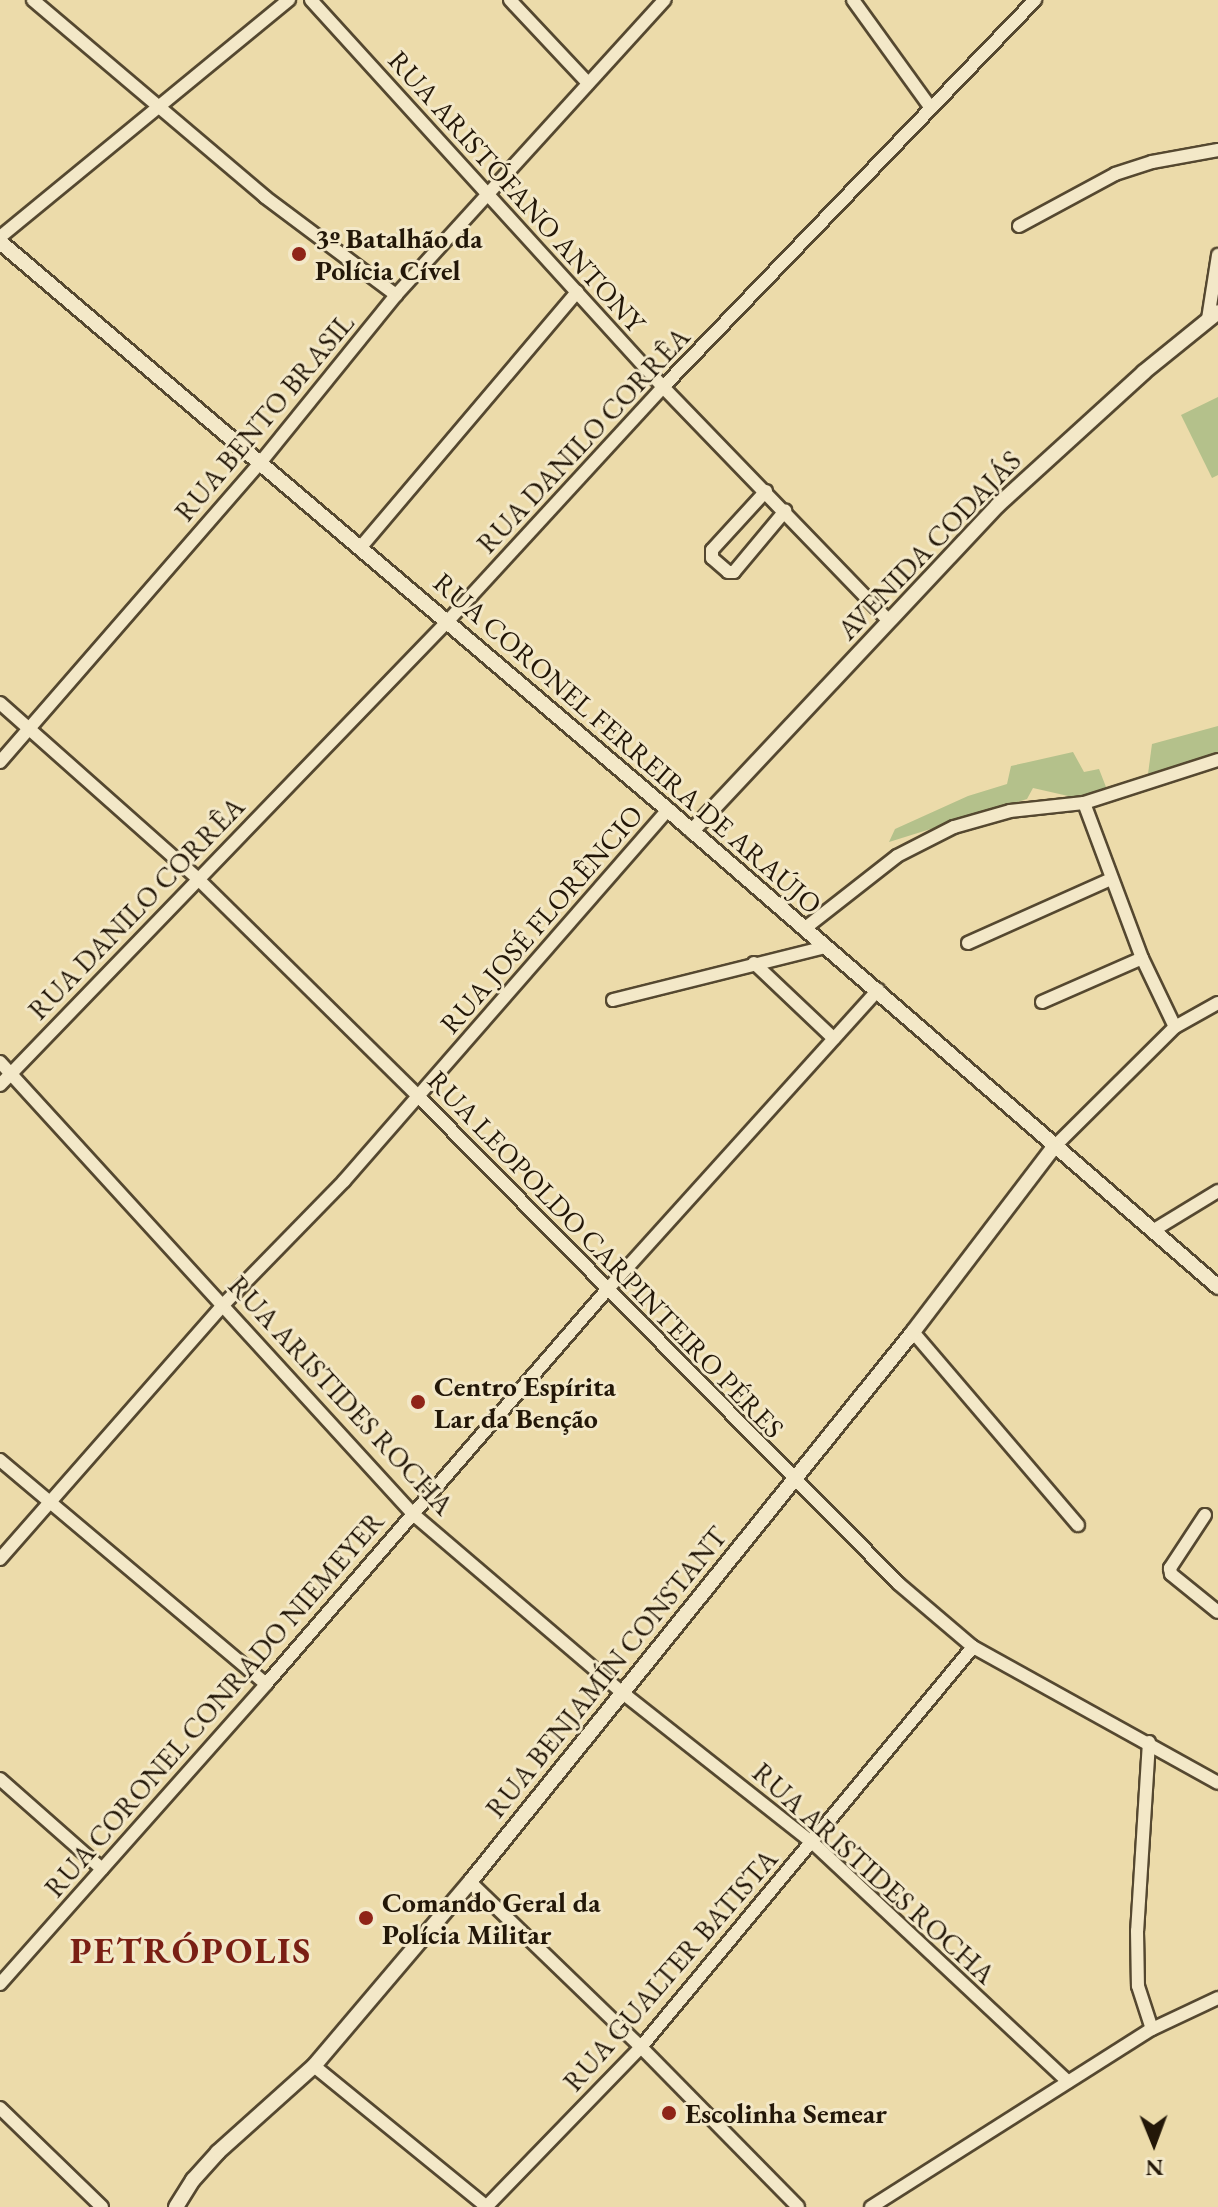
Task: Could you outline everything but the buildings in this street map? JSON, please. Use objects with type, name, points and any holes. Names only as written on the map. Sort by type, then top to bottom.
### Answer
[{"type":"street","points":[[33,0],[265,197],[396,295]]},
{"type":"street","points":[[0,240],[289,0]]},
{"type":"street","name":"RUA ARISTÓFANO ANTONY","points":[[311,0],[663,387],[889,621]]},
{"type":"street","points":[[510,0],[588,83]]},
{"type":"street","name":"RUA BENTO BRASIL","points":[[0,762],[260,463],[396,295],[664,0]]},
{"type":"street","points":[[853,0],[931,108]]},
{"type":"street","name":"RUA DANILO CORRÊA","points":[[0,1085],[447,622],[663,387],[1035,0]]},
{"type":"street","points":[[1019,226],[1115,174],[1152,162],[1218,150]]},
{"type":"street","name":"RUA CORONEL FERREIRA DE ARAÚJO","points":[[0,240],[878,990],[1054,1147],[1218,1287]]},
{"type":"street","points":[[1213,315],[1218,255]]},
{"type":"street","points":[[360,548],[577,292]]},
{"type":"street","name":"AVENIDA CODAJÁS","points":[[692,831],[998,505],[1144,372],[1213,315]]},
{"type":"street","points":[[766,491],[712,550],[712,558],[728,572],[734,572],[785,511]]},
{"type":"street","name":"RUA LEOPOLDO CARPINTEIRO PÉRES","points":[[0,703],[197,878],[418,1096],[606,1291],[899,1584],[973,1647],[1218,1783]]},
{"type":"street","points":[[804,929],[897,856],[954,827],[1010,811],[1084,803],[1218,760]]},
{"type":"street","points":[[1084,803],[1142,958],[1175,1027]]},
{"type":"street","name":"RUA JOSÉ FLORÊNCIO","points":[[0,1559],[224,1304],[344,1181],[668,810]]},
{"type":"street","points":[[968,943],[1111,879]]},
{"type":"street","points":[[613,1000],[826,947]]},
{"type":"street","points":[[1042,1002],[1142,958]]},
{"type":"street","points":[[754,963],[834,1039]]},
{"type":"street","name":"RUA CORONEL CONRADO NIEMEYER","points":[[0,1984],[266,1684],[606,1291],[878,990]]},
{"type":"street","points":[[1054,1147],[1175,1027],[1218,1003]]},
{"type":"street","name":"RUA ARISTIDES ROCHA","points":[[0,1062],[413,1514],[624,1694],[813,1843],[1068,2082]]},
{"type":"street","name":"RUA BENJAMÍN CONSTANT","points":[[176,2207],[193,2180],[218,2152],[314,2066],[470,1882],[913,1332],[1054,1147]]},
{"type":"street","points":[[1154,1230],[1218,1191]]},
{"type":"street","points":[[913,1332],[1078,1525]]},
{"type":"street","points":[[0,1460],[266,1684]]},
{"type":"street","points":[[1205,1515],[1170,1568],[1171,1574],[1218,1612]]},
{"type":"street","name":"RUA GUALTER BATISTA","points":[[487,2207],[641,2047],[973,1647]]},
{"type":"street","points":[[1149,1742],[1137,1931],[1138,1986],[1152,2029]]},
{"type":"street","points":[[0,1779],[102,1869]]},
{"type":"street","points":[[470,1882],[641,2047],[798,2207]]},
{"type":"street","points":[[871,2207],[1152,2029],[1218,1998]]},
{"type":"street","points":[[314,2066],[487,2207]]},
{"type":"street","points":[[0,2108],[102,2207]]},
{"type":"green space","points":[[1218,397],[1218,475],[1212,478],[1181,415]]},
{"type":"green space","points":[[1218,726],[1218,752],[1148,774],[1152,744]]},
{"type":"green space","points":[[1073,752],[1084,772],[1099,769],[1106,787],[1096,796],[1077,798],[1033,788],[1027,799],[889,842],[895,829],[968,796],[1007,784],[1011,766]]},
{"type":"place","name":"3º Batalhão da Polícia Cível","points":[[299,254]]},
{"type":"place","name":"Centro Espírita Lar da Benção","points":[[418,1402]]},
{"type":"place","name":"Comando Geral da Polícia Militar","points":[[366,1918]]},
{"type":"place","name":"Escolinha Semear","points":[[669,2113]]},
{"type":"district","name":"PETRÓPOLIS","points":[[191,1951]]}]
